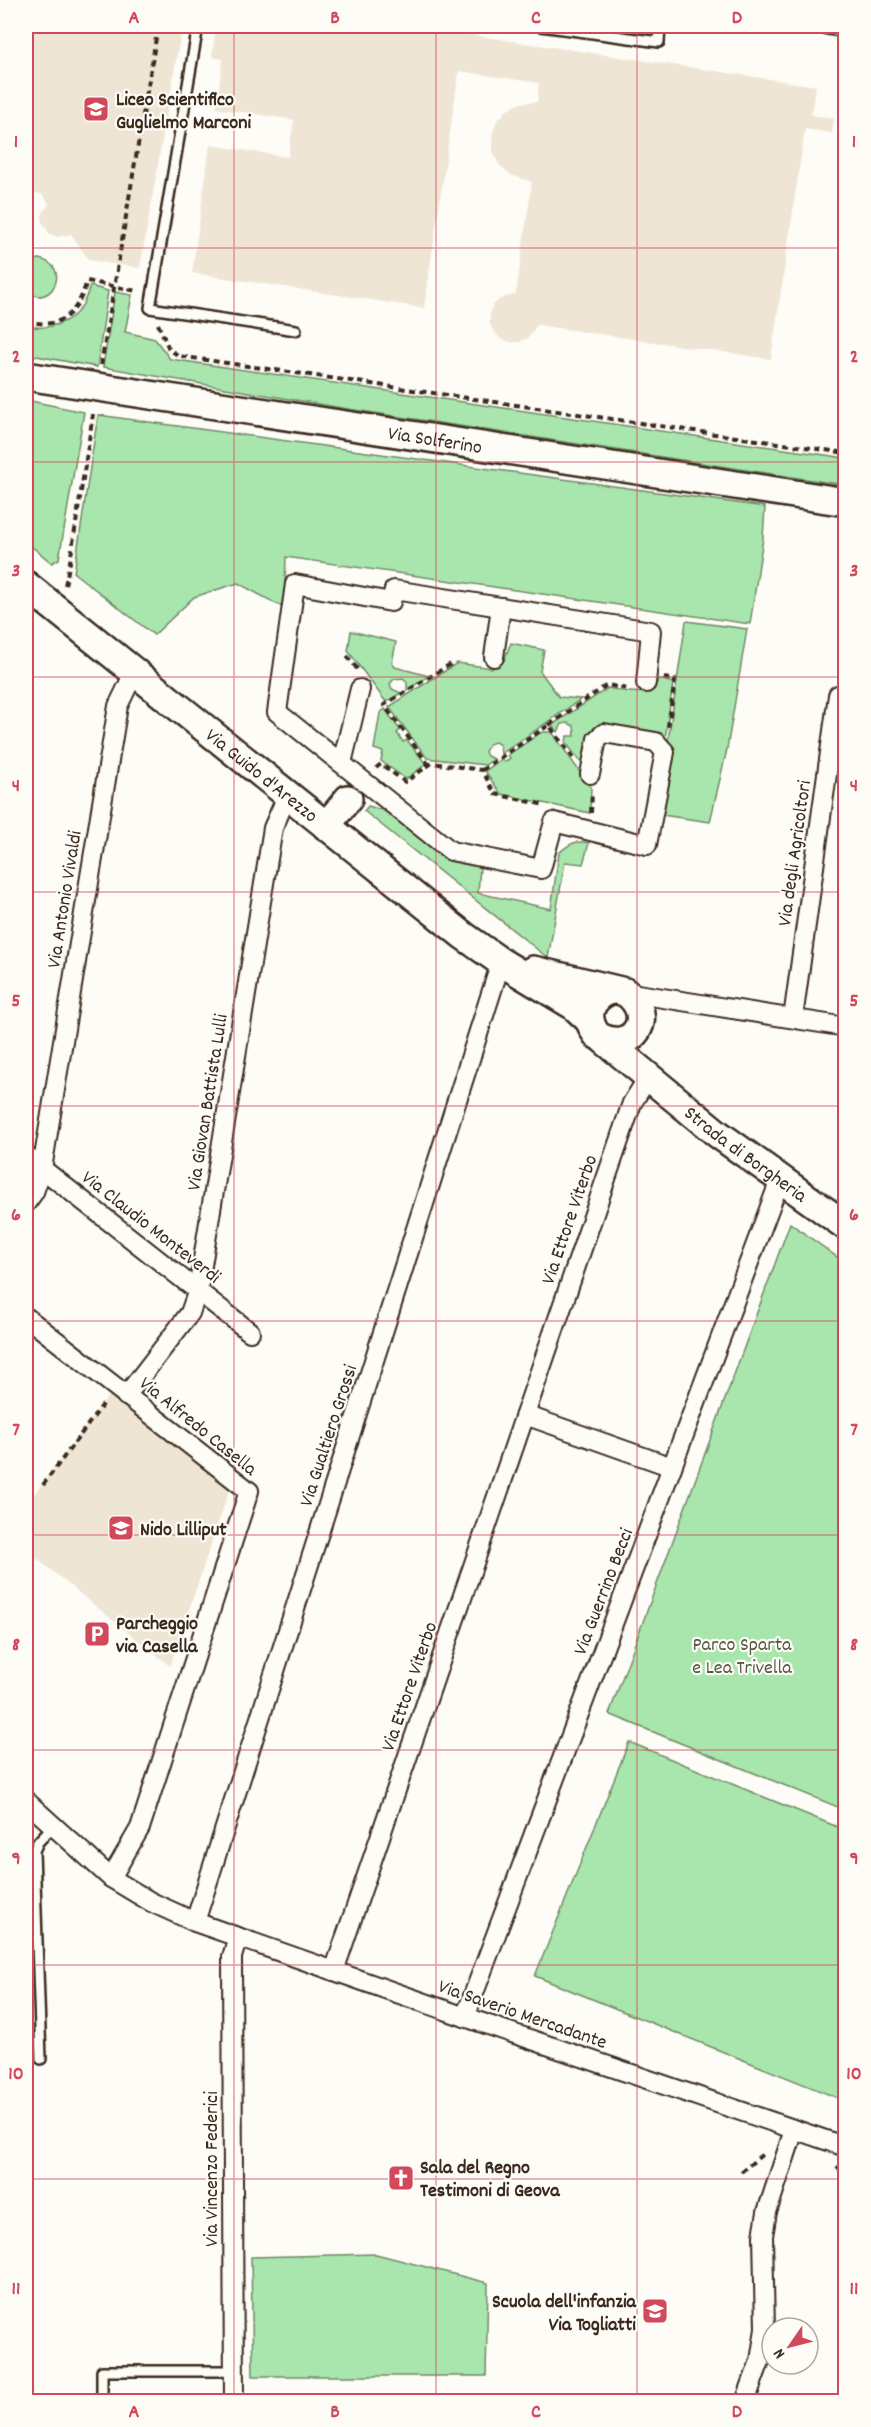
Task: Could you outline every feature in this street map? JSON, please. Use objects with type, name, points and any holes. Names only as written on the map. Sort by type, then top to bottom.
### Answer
[{"type":"street","name":"Via Solferino","points":[[30,380],[846,502]]},
{"type":"street","points":[[588,776],[597,739],[604,733],[656,742],[664,752],[647,844],[554,822],[541,869],[451,851],[361,788],[342,764],[278,712],[295,584],[392,602],[394,590],[651,632],[647,679]]},
{"type":"street","name":"Via Guido d'Arezzo","points":[[26,585],[287,796],[464,936],[501,962]]},
{"type":"street","points":[[494,657],[501,607]]},
{"type":"street","name":"Via Antonio Vivaldi","points":[[26,1203],[34,1192],[42,1169],[118,705],[135,673]]},
{"type":"street","points":[[342,764],[360,689]]},
{"type":"street","name":"Via degli Agricoltori","points":[[793,1018],[842,696]]},
{"type":"street","points":[[326,826],[361,788]]},
{"type":"street","name":"Via Giovan Battista Lulli","points":[[126,1396],[190,1312],[198,1290],[273,828],[287,796]]},
{"type":"street","points":[[501,962],[618,991],[846,1027]]},
{"type":"street","name":"Strada di Borgheria","points":[[501,962],[574,1006],[597,1030],[718,1134],[846,1226]]},
{"type":"street","name":"Via Gualtiero Grossi","points":[[195,1922],[501,962]]},
{"type":"street","points":[[649,1076],[639,1042],[640,1023],[640,1008],[634,999],[618,991],[602,994],[594,1000],[590,1009],[597,1030],[614,1043],[625,1041],[633,1035],[640,1023],[656,1009],[687,1002]]},
{"type":"street","name":"Via Ettore Viterbo","points":[[334,1971],[632,1103],[649,1076]]},
{"type":"street","name":"Via Claudio Monteverdi","points":[[26,1156],[250,1332]]},
{"type":"street","name":"Via Guerrino Becci","points":[[465,2017],[780,1180]]},
{"type":"street","name":"Via Alfredo Casella","points":[[26,1317],[249,1491],[140,1828],[111,1878]]},
{"type":"street","points":[[525,1415],[672,1467]]},
{"type":"street","name":"Via Saverio Mercadante","points":[[26,1802],[111,1878],[150,1902],[195,1922],[846,2147]]},
{"type":"street","name":"Via Vincenzo Federici","points":[[234,2402],[232,1957],[238,1937]]},
{"type":"street","points":[[745,2402],[760,2361],[765,2329],[763,2236],[767,2212],[794,2130]]},
{"type":"lane","points":[[198,26],[150,308],[296,330]]},
{"type":"lane","points":[[541,26],[659,42],[660,26]]},
{"type":"lane","points":[[812,26],[846,32]]},
{"type":"lane","points":[[41,2059],[34,1851],[38,1842],[52,1827]]},
{"type":"lane","points":[[102,2402],[102,2371],[234,2371]]},
{"type":"path","points":[[100,369],[158,26]]},
{"type":"path","points":[[26,321],[40,325],[57,322],[81,302],[87,281],[153,293]]},
{"type":"path","points":[[150,308],[169,349],[180,356],[846,453]]},
{"type":"path","points":[[64,585],[70,562],[93,414]]},
{"type":"path","points":[[429,765],[384,705],[454,662]]},
{"type":"path","points":[[361,788],[381,764],[405,782],[432,763],[482,770],[607,685],[639,691],[647,679],[675,680],[667,738],[659,746]]},
{"type":"path","points":[[549,725],[588,776],[591,815],[580,813]]},
{"type":"path","points":[[482,770],[495,794],[548,806]]},
{"type":"path","points":[[43,1485],[111,1393],[126,1396]]},
{"type":"path","points":[[741,2172],[768,2150]]},
{"type":"path","points":[[844,2171],[846,2176]]},
{"type":"shaded area","name":"Liceo Scientifico Guglielmo Marconi","points":[[26,26],[182,26],[140,268],[89,260],[71,234],[58,237],[50,234],[42,222],[42,215],[49,204],[42,194],[29,192],[26,213]]},
{"type":"shaded area","points":[[216,26],[410,26],[816,86],[811,115],[834,118],[832,133],[805,129],[771,359],[537,325],[528,338],[519,342],[501,339],[490,324],[490,314],[493,305],[500,299],[516,294],[532,182],[511,175],[499,165],[493,151],[492,135],[497,121],[508,109],[521,103],[537,102],[539,83],[459,71],[424,308],[192,273],[210,145],[288,157],[294,120],[216,108],[223,59],[212,57]]},
{"type":"shaded area","name":"Nido Lilliput","points":[[111,1393],[230,1488],[170,1666],[26,1550],[26,1505]]},
{"type":"green space","points":[[39,259],[49,263],[55,270],[57,278],[50,292],[35,295],[26,290],[26,265]]},
{"type":"green space","points":[[90,286],[108,291],[97,367],[26,354],[26,325],[42,327],[66,321],[78,311]]},
{"type":"green space","points":[[115,292],[132,295],[125,332],[155,339],[170,359],[845,458],[845,485],[342,408],[103,367]]},
{"type":"green space","points":[[26,400],[84,412],[59,559],[52,563],[26,542]]},
{"type":"green space","points":[[98,415],[765,507],[763,538],[750,624],[286,557],[284,608],[238,583],[194,597],[154,635],[74,573]]},
{"type":"green space","points":[[686,621],[747,629],[727,749],[710,822],[662,815],[672,755],[668,741]]},
{"type":"green space","points":[[351,631],[396,642],[392,663],[395,667],[429,676],[407,690],[407,682],[403,678],[394,679],[390,684],[392,689],[401,693],[386,702],[348,651]]},
{"type":"green space","points":[[511,643],[544,650],[540,671],[559,697],[581,699],[501,754],[500,745],[495,742],[489,744],[485,752],[487,756],[494,759],[485,765],[427,758],[389,707],[457,663],[492,668],[503,662]]},
{"type":"green space","points":[[659,679],[673,683],[665,739],[613,727],[586,769],[566,743],[567,736],[575,736],[574,726],[568,723],[562,724],[558,732],[552,725],[608,688],[643,692],[655,686]]},
{"type":"green space","points":[[385,709],[400,730],[397,733],[403,742],[407,740],[426,764],[406,779],[381,761],[383,752],[374,749],[380,713]]},
{"type":"green space","points":[[542,732],[552,732],[591,788],[590,813],[501,794],[485,771],[502,759],[505,762],[510,758],[508,755]]},
{"type":"green space","points":[[368,806],[385,811],[444,857],[480,867],[478,893],[551,909],[559,853],[572,843],[589,843],[583,864],[565,862],[548,958],[364,811]]},
{"type":"green space","name":"Parco Sparta e Lea Trivella","points":[[790,1223],[845,1263],[845,1810],[609,1714]]},
{"type":"green space","points":[[629,1742],[845,1830],[845,2101],[535,1976]]},
{"type":"green space","points":[[376,2254],[488,2283],[486,2376],[253,2376],[251,2257]]},
{"type":"place","name":"Liceo Scientifico Guglielmo Marconi","points":[[96,109]]},
{"type":"place","name":"Nido Lilliput","points":[[121,1528]]},
{"type":"place","name":"Parcheggio via Casella","points":[[97,1634]]},
{"type":"place","name":"Sala del Regno Testimoni di Geova","points":[[401,2178]]},
{"type":"place","name":"Scuola dell'infanzia Via Togliatti","points":[[655,2311]]}]
